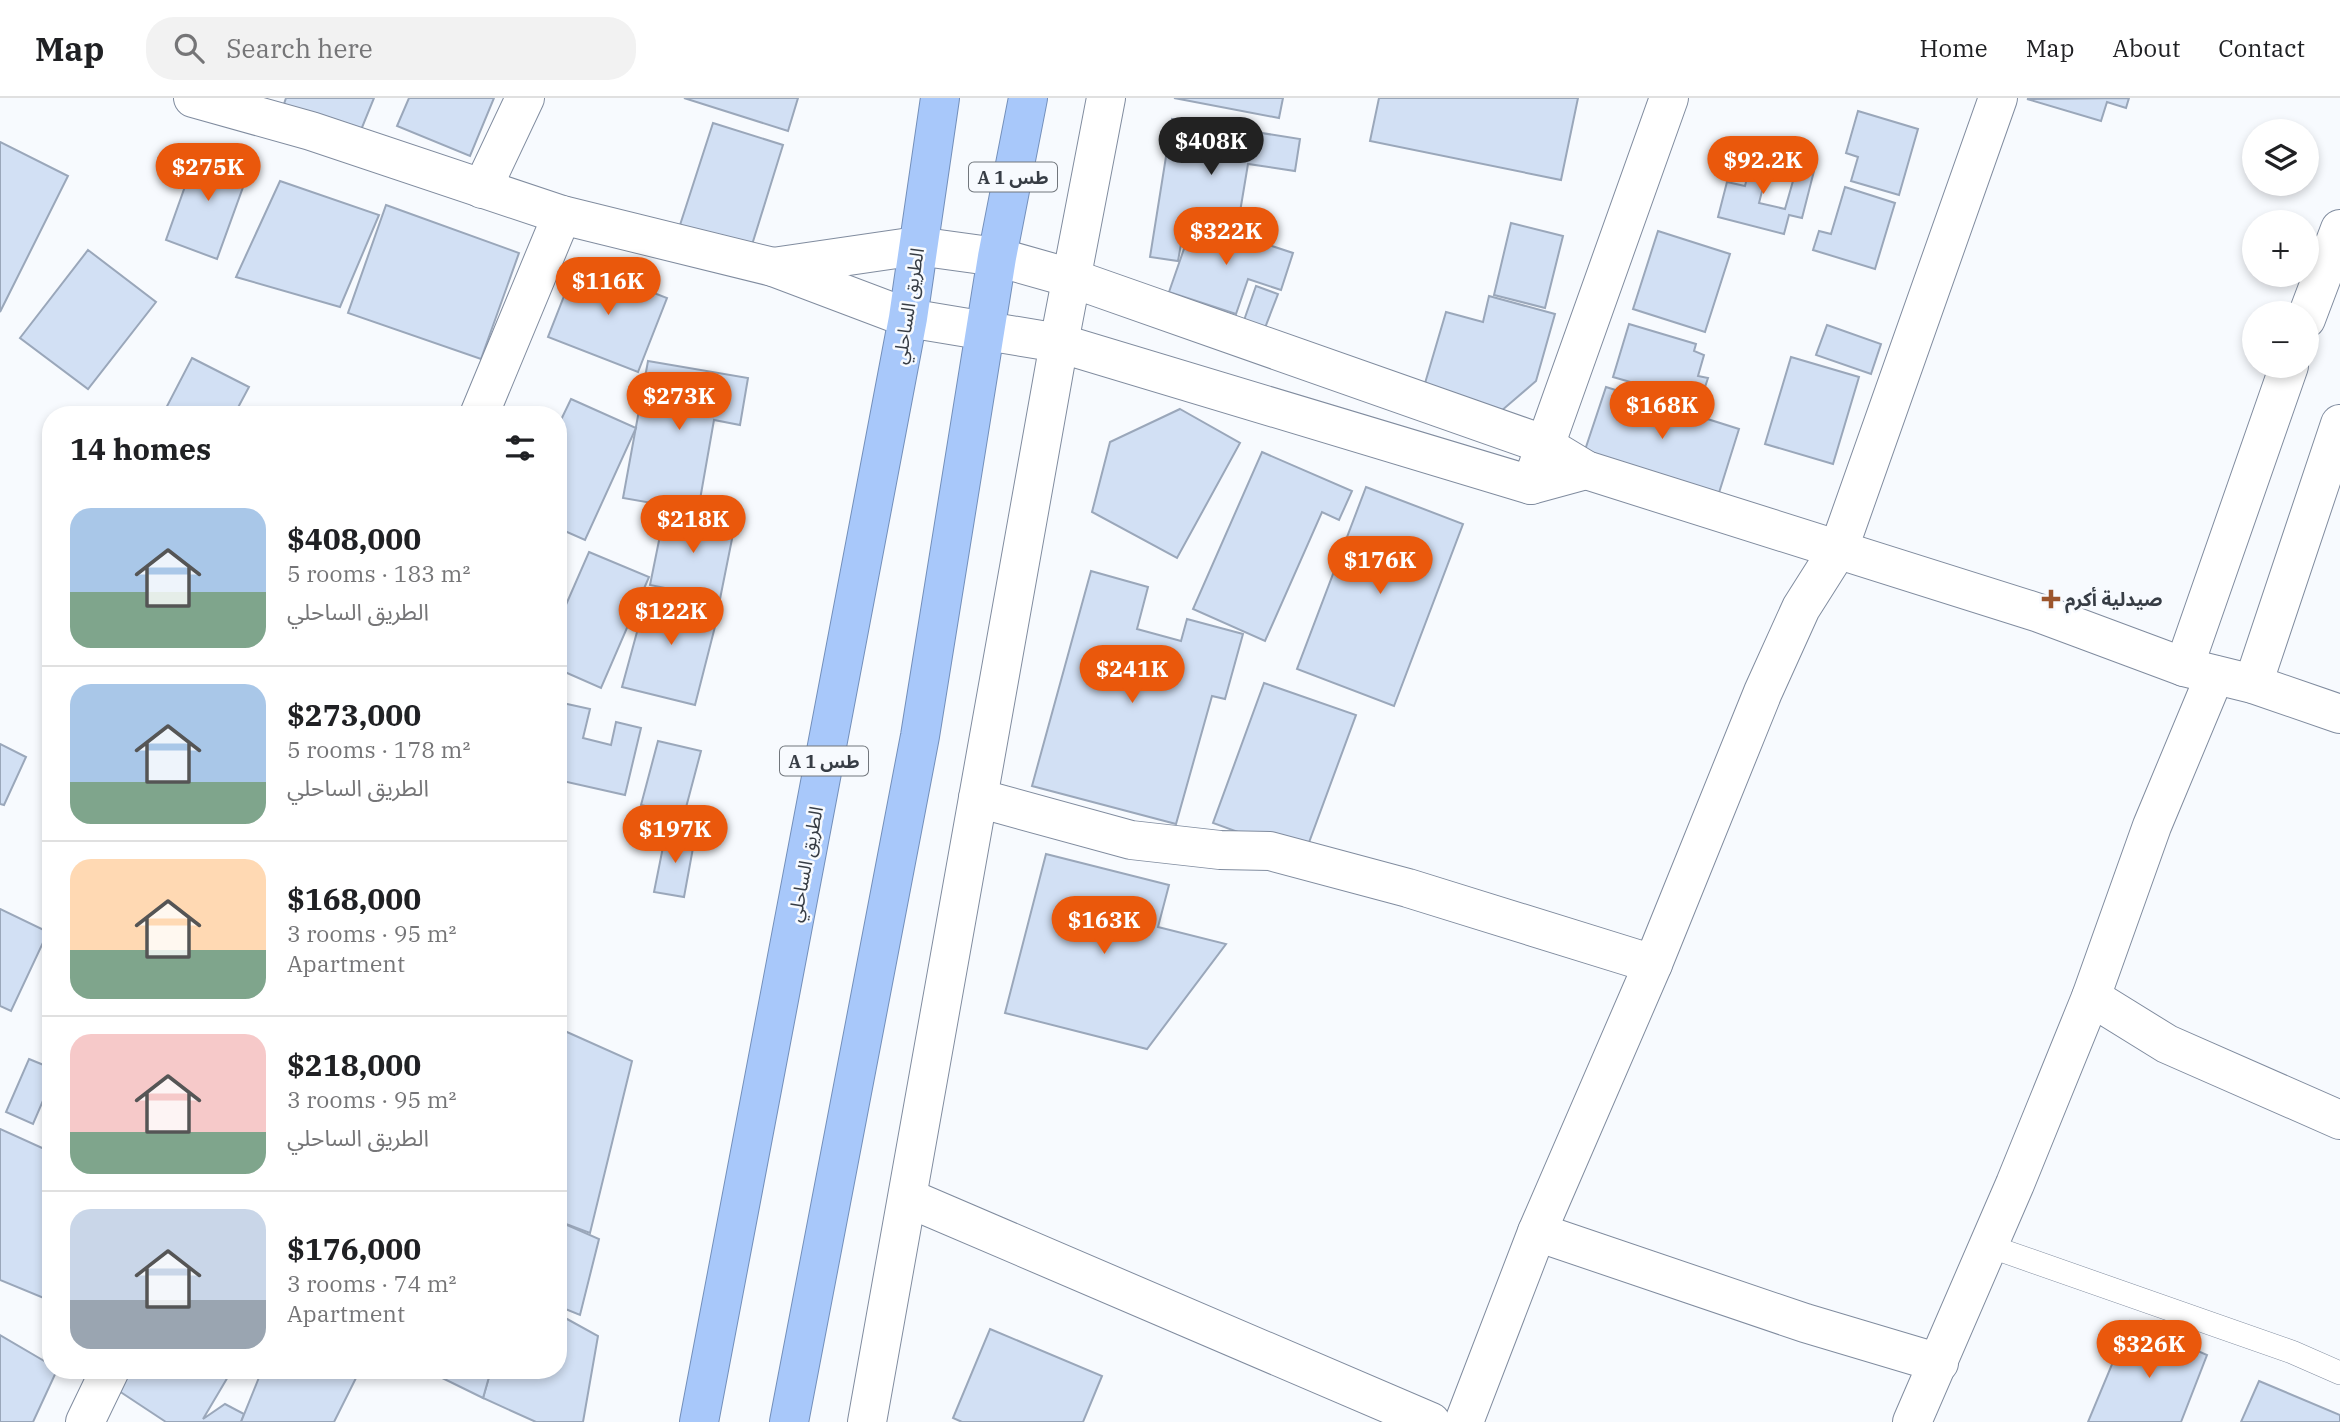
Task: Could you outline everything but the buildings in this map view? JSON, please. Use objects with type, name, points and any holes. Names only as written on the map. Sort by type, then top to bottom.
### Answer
[{"type":"highway","name":"الطريق الساحلي","points":[[699,1422],[908,318],[940,98]]},
{"type":"highway","name":"A 1 طس","points":[[789,1422],[920,736],[997,257],[1028,98]]},
{"type":"street","points":[[193,98],[311,131],[562,215],[773,267],[908,318],[1059,343],[1531,485],[1586,470]]},
{"type":"street","points":[[482,189],[525,98]]},
{"type":"street","points":[[867,1422],[1059,343],[1106,98]]},
{"type":"street","points":[[1531,485],[1543,444],[1669,98]]},
{"type":"street","points":[[1464,1422],[1536,1231],[1653,964],[1795,620],[1839,548],[1997,98]]},
{"type":"street","points":[[483,406],[562,215]]},
{"type":"street","points":[[2313,301],[2340,229]]},
{"type":"street","points":[[773,267],[917,246],[997,257],[1071,278],[1543,444],[1586,470],[1839,548],[2039,613],[2200,671],[2253,684],[2340,714]]},
{"type":"street","points":[[1912,1422],[1989,1246],[2091,997],[2152,826],[2285,378]]},
{"type":"street","points":[[2253,684],[2340,424]]},
{"type":"street","points":[[978,798],[1131,840],[1220,850],[1270,851],[1408,887],[1653,964]]},
{"type":"street","points":[[2091,997],[2167,1044],[2340,1120]]},
{"type":"street","points":[[908,1198],[1431,1422]]},
{"type":"street","points":[[1536,1231],[1805,1323],[1938,1363]]},
{"type":"street","points":[[85,1422],[106,1379]]},
{"type":"lane","points":[[1989,1246],[2292,1352],[2340,1373]]},
{"type":"place","name":"صيدلية أكرم","points":[[2051,599]]}]
